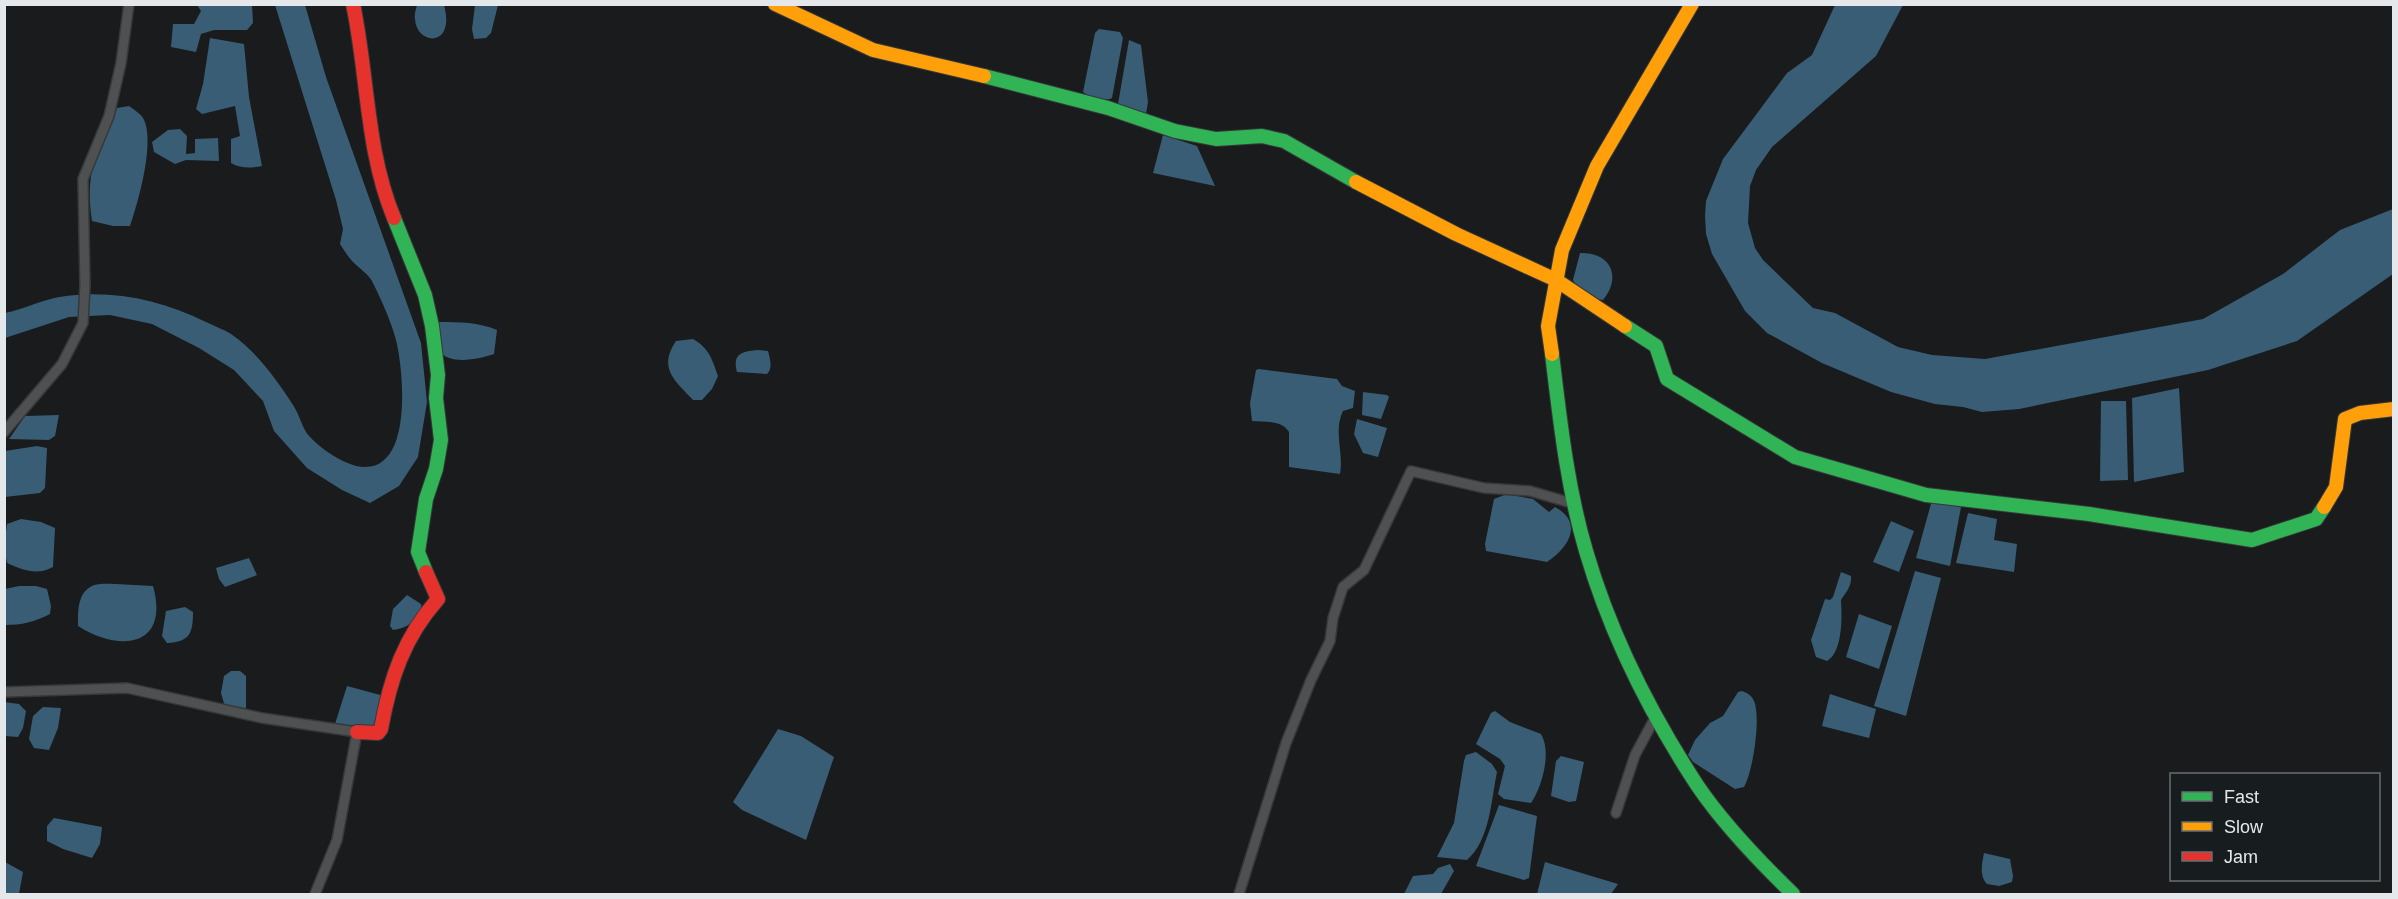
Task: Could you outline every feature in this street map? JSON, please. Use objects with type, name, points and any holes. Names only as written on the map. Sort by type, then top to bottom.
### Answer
[{"type":"street","points":[[4,432],[62,364],[83,322],[85,285],[83,179],[109,116],[121,63],[129,4]]},
{"type":"street","points":[[4,692],[128,688],[262,718],[357,732],[378,733],[381,729],[399,655],[419,617],[438,599],[418,552],[426,499],[436,469],[441,440],[436,398],[438,375],[432,326],[425,295],[392,214],[373,142],[361,41],[353,4]]},
{"type":"street","points":[[775,4],[873,50],[942,64],[1108,108],[1175,131],[1216,139],[1262,136],[1284,141],[1330,169],[1456,234],[1556,280],[1656,346],[1668,379],[1795,457],[1926,495],[2089,514],[2252,540],[2316,519],[2336,487],[2345,418],[2360,413],[2394,409]]},
{"type":"street","points":[[1692,4],[1597,166],[1562,250],[1548,326],[1567,469],[1575,504],[1586,551],[1623,651],[1656,716],[1698,786],[1756,858],[1792,894]]},
{"type":"street","points":[[1239,894],[1286,743],[1311,680],[1330,641],[1333,618],[1343,587],[1364,570],[1411,471],[1484,488],[1530,491],[1575,504]]},
{"type":"street","points":[[1616,813],[1635,755],[1656,716]]},
{"type":"street","points":[[315,894],[337,840],[357,732]]},
{"type":"water","points":[[197,5],[252,5],[253,23],[247,30],[214,30],[201,34],[196,52],[171,47],[173,24],[194,24],[201,11]]},
{"type":"water","points":[[275,5],[305,5],[326,77],[421,343],[427,402],[418,457],[399,486],[370,503],[342,490],[307,468],[274,431],[263,401],[234,370],[199,348],[152,324],[110,315],[69,317],[5,338],[5,313],[58,297],[102,294],[138,299],[172,308],[228,332],[249,349],[287,395],[307,434],[325,450],[356,466],[375,466],[388,456],[396,440],[401,420],[401,375],[396,340],[386,310],[372,281],[351,260],[340,244],[343,229],[336,200]]},
{"type":"water","points":[[417,5],[444,5],[445,29],[440,36],[428,38],[417,28],[415,13]]},
{"type":"water","points":[[475,5],[498,5],[491,33],[486,38],[474,39],[472,29]]},
{"type":"water","points":[[1835,5],[1903,5],[1876,56],[1772,147],[1756,170],[1750,186],[1748,223],[1755,248],[1763,260],[1813,308],[1835,313],[1898,347],[1932,355],[1985,359],[2203,319],[2283,274],[2340,230],[2393,209],[2393,274],[2297,341],[2208,370],[2019,409],[1982,412],[1935,404],[1891,392],[1822,363],[1767,333],[1745,311],[1712,254],[1706,234],[1705,216],[1706,201],[1723,159],[1787,73],[1812,55]]},
{"type":"water","points":[[1099,29],[1120,32],[1123,38],[1112,98],[1106,100],[1093,98],[1083,92],[1095,33]]},
{"type":"water","points":[[210,38],[244,44],[249,97],[262,166],[246,168],[231,163],[231,139],[240,136],[235,106],[202,114],[196,109],[203,84]]},
{"type":"water","points":[[1129,40],[1141,45],[1148,102],[1146,114],[1118,104]]},
{"type":"water","points":[[129,106],[139,113],[147,128],[147,156],[130,226],[113,226],[92,221],[91,174],[99,147],[117,108]]},
{"type":"water","points":[[180,129],[187,136],[186,154],[195,153],[195,139],[218,138],[219,161],[186,160],[175,164],[154,152],[152,142],[168,130]]},
{"type":"water","points":[[1163,135],[1197,146],[1215,186],[1153,173]]},
{"type":"water","points":[[1580,253],[1599,257],[1606,261],[1610,268],[1612,283],[1603,300],[1586,293],[1573,280]]},
{"type":"water","points":[[439,322],[462,322],[497,330],[494,354],[465,360],[443,355],[439,350],[435,331]]},
{"type":"water","points":[[693,339],[706,350],[718,376],[712,389],[702,400],[693,400],[675,380],[668,366],[668,359],[676,341]]},
{"type":"water","points":[[747,351],[768,351],[769,372],[767,374],[737,372],[737,357]]},
{"type":"water","points":[[1256,370],[1337,379],[1342,386],[1355,391],[1353,408],[1343,411],[1340,419],[1340,474],[1289,467],[1289,432],[1286,428],[1272,422],[1252,421],[1250,403]]},
{"type":"water","points":[[2179,388],[2184,472],[2134,482],[2132,398]]},
{"type":"water","points":[[1363,392],[1389,397],[1381,419],[1362,415]]},
{"type":"water","points":[[2101,401],[2126,401],[2128,480],[2100,481]]},
{"type":"water","points":[[59,415],[55,436],[49,440],[9,439],[25,416]]},
{"type":"water","points":[[1357,419],[1387,428],[1378,457],[1363,453],[1354,434]]},
{"type":"water","points":[[37,446],[47,448],[45,488],[40,493],[5,497],[5,451]]},
{"type":"water","points":[[1507,494],[1533,499],[1549,512],[1555,507],[1569,520],[1571,527],[1567,542],[1547,562],[1486,551],[1485,544],[1494,499]]},
{"type":"water","points":[[1932,500],[1961,507],[1950,566],[1916,558]]},
{"type":"water","points":[[1968,513],[1997,519],[1994,540],[2017,544],[2014,572],[1956,563]]},
{"type":"water","points":[[21,519],[41,522],[55,528],[53,567],[36,572],[7,563],[4,548],[7,524]]},
{"type":"water","points":[[1891,521],[1914,531],[1899,572],[1873,562]]},
{"type":"water","points":[[249,558],[257,575],[225,587],[219,579],[216,568]]},
{"type":"water","points":[[1915,571],[1941,578],[1906,716],[1874,706]]},
{"type":"water","points":[[1841,572],[1851,576],[1851,583],[1841,600],[1839,642],[1827,661],[1816,657],[1811,640],[1825,599],[1830,600],[1833,597]]},
{"type":"water","points":[[97,584],[153,586],[156,606],[154,622],[148,633],[138,639],[110,640],[94,635],[78,626],[79,604],[83,593]]},
{"type":"water","points":[[36,586],[47,589],[51,606],[50,614],[28,622],[5,625],[5,589]]},
{"type":"water","points":[[407,595],[421,604],[422,610],[410,624],[393,630],[390,626],[393,609]]},
{"type":"water","points":[[185,607],[193,612],[189,635],[181,641],[167,643],[162,636],[166,611]]},
{"type":"water","points":[[1859,614],[1892,626],[1879,669],[1846,657]]},
{"type":"water","points":[[231,671],[240,671],[246,676],[246,708],[225,707],[221,693],[224,676]]},
{"type":"water","points":[[347,686],[384,696],[378,731],[335,724]]},
{"type":"water","points":[[1742,691],[1753,699],[1757,717],[1753,756],[1747,779],[1744,787],[1735,789],[1693,762],[1688,755],[1695,740],[1710,723],[1723,716],[1738,692]]},
{"type":"water","points":[[1830,694],[1876,709],[1869,738],[1822,726]]},
{"type":"water","points":[[4,702],[19,704],[26,711],[23,728],[18,737],[5,736]]},
{"type":"water","points":[[43,707],[61,708],[58,728],[49,750],[34,748],[29,739],[33,716]]},
{"type":"water","points":[[1495,711],[1510,722],[1541,734],[1544,741],[1546,760],[1539,788],[1531,803],[1504,799],[1498,794],[1505,766],[1500,759],[1476,744],[1491,713]]},
{"type":"water","points":[[778,729],[801,736],[834,757],[806,840],[742,810],[733,802]]},
{"type":"water","points":[[1476,752],[1492,764],[1497,772],[1491,807],[1481,842],[1467,860],[1437,857],[1454,823],[1466,755]]},
{"type":"water","points":[[1561,756],[1584,762],[1576,801],[1569,802],[1551,796],[1556,761]]},
{"type":"water","points":[[1499,805],[1537,816],[1529,878],[1524,880],[1476,866]]},
{"type":"water","points":[[54,818],[102,827],[100,844],[92,858],[63,849],[47,841],[47,826]]},
{"type":"water","points":[[1984,853],[2010,859],[2012,882],[1999,886],[1987,884],[1984,881],[1982,865]]},
{"type":"water","points":[[5,862],[23,872],[19,894],[5,894]]},
{"type":"water","points":[[1545,862],[1618,884],[1611,894],[1537,894]]},
{"type":"water","points":[[1450,864],[1454,871],[1441,894],[1404,894],[1413,876],[1433,874],[1438,868]]},
{"type":"traffic: fast","points":[[984,76],[1108,108],[1175,131],[1216,139],[1262,136],[1284,141],[1356,182]]},
{"type":"traffic: fast","points":[[394,218],[425,295],[432,326],[438,375],[436,398],[441,440],[436,469],[426,499],[418,552],[426,572]]},
{"type":"traffic: fast","points":[[1625,326],[1656,346],[1667,379],[1795,457],[1926,495],[2089,514],[2252,540],[2316,519],[2324,507]]},
{"type":"traffic: fast","points":[[1552,354],[1565,453],[1579,527],[1596,582],[1619,642],[1663,730],[1697,785],[1742,842],[1793,894]]},
{"type":"traffic: slow","points":[[775,4],[873,50],[984,76]]},
{"type":"traffic: slow","points":[[1552,354],[1548,326],[1562,250],[1597,166],[1692,4]]},
{"type":"traffic: slow","points":[[1356,182],[1456,234],[1556,280],[1625,326]]},
{"type":"traffic: slow","points":[[2324,507],[2336,487],[2345,419],[2360,413],[2394,409]]},
{"type":"traffic: jam","points":[[353,4],[373,140],[378,166],[394,218]]},
{"type":"traffic: jam","points":[[357,732],[378,733],[381,729],[394,676],[407,644],[426,613],[438,599],[426,572]]}]
